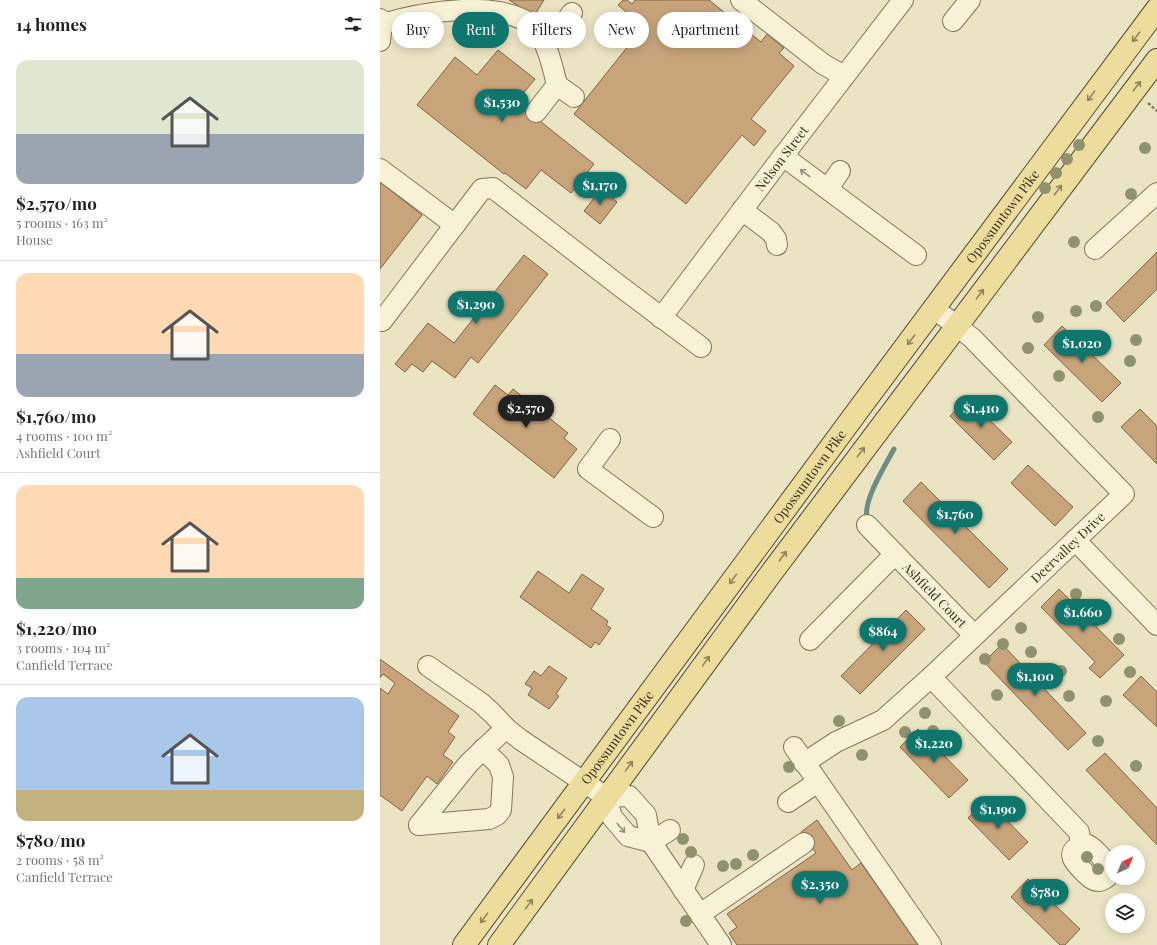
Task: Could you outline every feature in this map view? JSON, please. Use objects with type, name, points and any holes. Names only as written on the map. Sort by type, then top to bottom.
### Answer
[{"type":"main road","name":"Opossumtown Pike","points":[[464,945],[859,409],[1157,9]]},
{"type":"main road","name":"Opossumtown Pike","points":[[499,945],[769,576],[956,325],[1157,60]]},
{"type":"street","points":[[741,0],[824,64],[844,76]]},
{"type":"street","name":"Nelson Street","points":[[661,318],[903,0]]},
{"type":"street","points":[[953,21],[970,0]]},
{"type":"street","points":[[381,28],[463,2],[481,1],[498,3],[515,9],[519,12]]},
{"type":"street","points":[[547,48],[557,85],[574,97]]},
{"type":"street","points":[[536,112],[557,85]]},
{"type":"street","points":[[783,156],[916,255]]},
{"type":"street","points":[[380,168],[455,225]]},
{"type":"street","points":[[828,189],[840,171]]},
{"type":"street","points":[[380,320],[382,321],[482,189],[494,188],[661,318],[701,347]]},
{"type":"street","points":[[1095,249],[1157,193]]},
{"type":"street","points":[[742,210],[771,232],[776,238],[777,245]]},
{"type":"street","name":"Deervalley Drive","points":[[818,782],[799,755],[836,742],[884,720],[1124,494],[972,338],[934,309]]},
{"type":"street","points":[[610,439],[588,469],[653,517]]},
{"type":"street","name":"Ashfield Court","points":[[867,525],[974,635]]},
{"type":"street","points":[[1075,540],[1157,625]]},
{"type":"street","name":"Ashfield Court","points":[[810,640],[895,554]]},
{"type":"street","points":[[428,666],[481,703],[506,728],[521,740],[606,797],[629,796],[646,815],[651,842],[721,945]]},
{"type":"street","points":[[931,677],[1079,832],[1081,845]]},
{"type":"street","points":[[483,749],[499,764],[503,777],[501,810],[497,815],[489,819],[419,825],[469,763],[483,749],[506,728]]},
{"type":"street","points":[[788,802],[818,782],[932,945]]},
{"type":"street","points":[[606,797],[612,817],[628,836],[651,842],[670,830]]},
{"type":"street","points":[[700,914],[804,843]]},
{"type":"street","points":[[683,890],[694,865]]},
{"type":"path","points":[[1147,103],[1157,111]]},
{"type":"building","points":[[509,0],[544,0],[536,12],[528,12]]},
{"type":"building","points":[[623,0],[627,0],[632,4],[635,0],[709,0],[724,12],[657,12],[657,48],[753,48],[753,36],[761,42],[767,34],[784,48],[779,53],[794,66],[751,119],[766,131],[754,146],[742,135],[686,204],[574,114],[626,48],[649,48],[649,12],[627,12],[618,5]]},
{"type":"building","points":[[498,50],[535,79],[516,102],[594,164],[571,193],[541,170],[526,189],[505,173],[504,174],[417,105],[455,57],[477,75]]},
{"type":"building","points":[[380,182],[422,215],[380,269]]},
{"type":"building","points":[[601,189],[617,202],[600,224],[584,211]]},
{"type":"building","points":[[1157,252],[1157,289],[1124,322],[1106,303]]},
{"type":"building","points":[[524,255],[548,274],[478,363],[471,357],[455,378],[432,361],[423,372],[412,364],[405,372],[395,364],[428,323],[454,343]]},
{"type":"building","points":[[1062,326],[1121,383],[1102,402],[1044,345]]},
{"type":"building","points":[[495,385],[508,395],[513,389],[568,433],[564,438],[577,449],[554,478],[473,414]]},
{"type":"building","points":[[967,398],[1012,442],[994,460],[950,416]]},
{"type":"building","points":[[1140,409],[1157,426],[1157,464],[1121,427]]},
{"type":"building","points":[[1028,465],[1073,507],[1055,526],[1011,483]]},
{"type":"building","points":[[921,482],[1008,569],[989,588],[903,501]]},
{"type":"building","points":[[538,571],[569,593],[582,574],[604,589],[591,609],[608,621],[606,625],[611,628],[599,645],[595,642],[591,648],[520,597]]},
{"type":"building","points":[[1059,589],[1124,655],[1100,678],[1089,668],[1095,662],[1041,607]]},
{"type":"building","points":[[906,610],[925,629],[860,694],[841,676]]},
{"type":"building","points":[[1002,644],[1086,733],[1068,750],[984,662]]},
{"type":"building","points":[[380,659],[459,716],[448,732],[455,737],[443,755],[453,762],[437,784],[427,776],[402,811],[380,795],[380,688],[388,694],[395,683],[383,674],[380,678]]},
{"type":"building","points":[[549,666],[567,678],[556,694],[559,696],[549,709],[528,695],[532,688],[525,684],[534,671],[541,676]]},
{"type":"building","points":[[1141,676],[1157,692],[1157,727],[1123,695]]},
{"type":"building","points":[[918,729],[968,780],[949,798],[900,747]]},
{"type":"building","points":[[1105,753],[1157,808],[1157,845],[1086,770]]},
{"type":"building","points":[[987,800],[1028,842],[1009,860],[968,818]]},
{"type":"building","points":[[817,820],[852,870],[861,863],[918,945],[737,945],[729,933],[737,927],[727,914],[816,853],[801,832]]},
{"type":"building","points":[[1028,879],[1080,929],[1065,945],[1060,945],[1011,897]]},
{"type":"waterway","points":[[867,518],[868,502],[894,449]]}]
